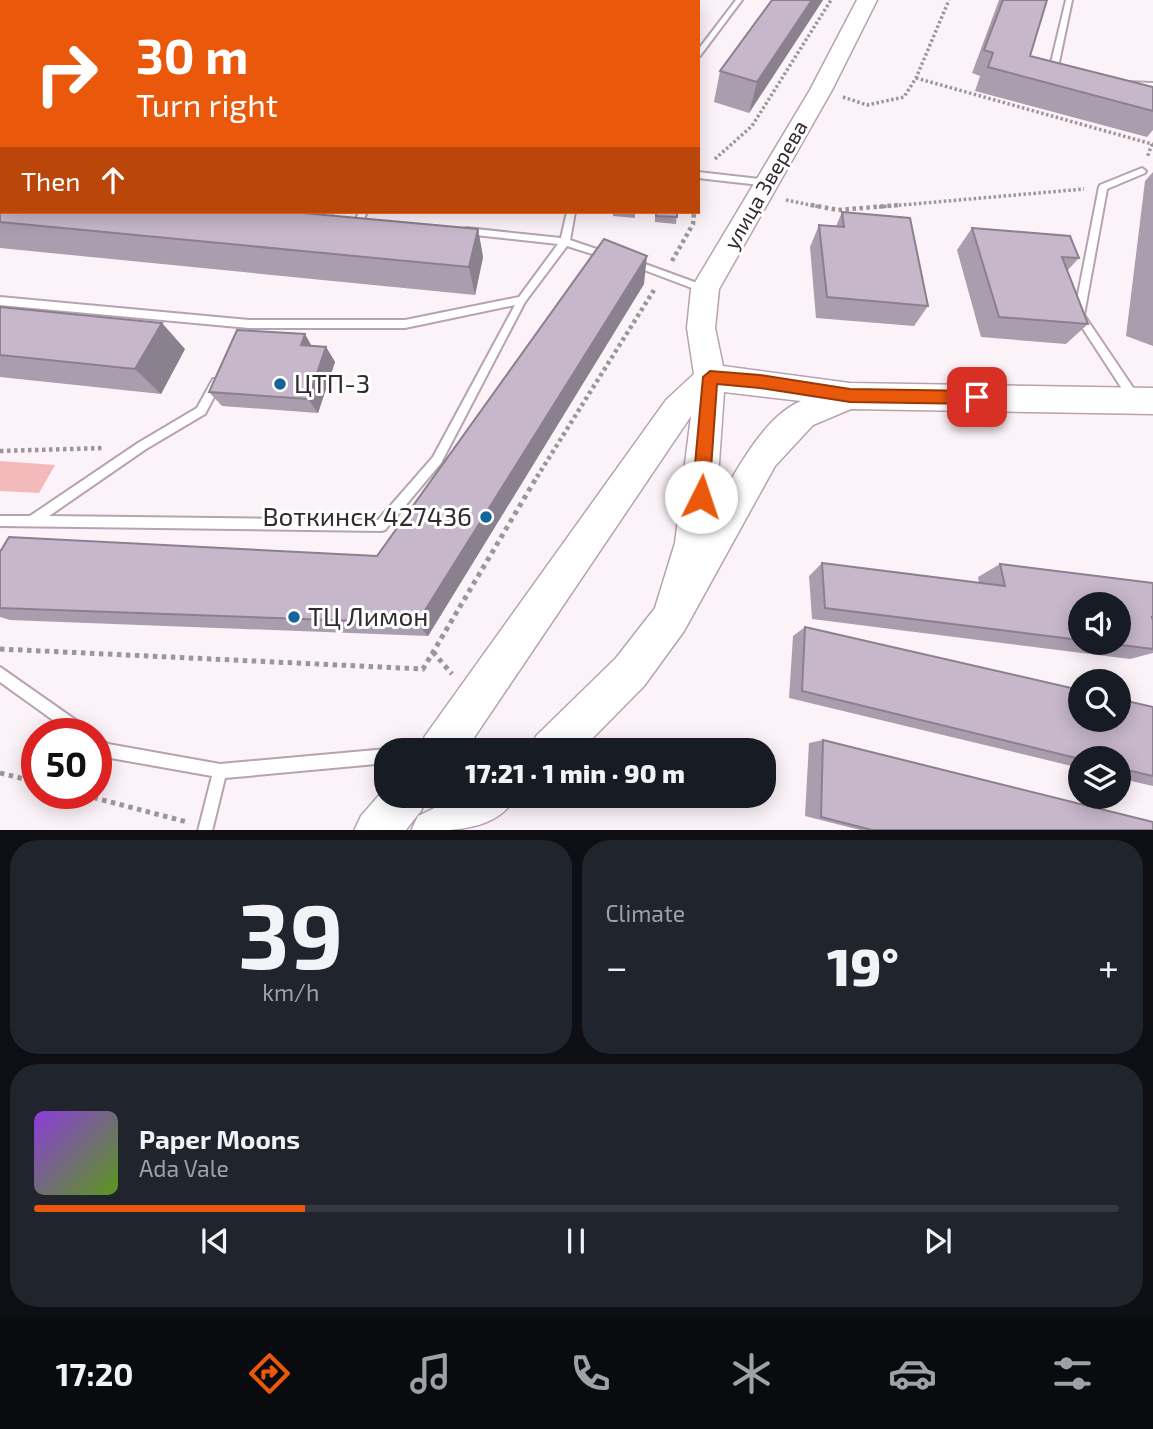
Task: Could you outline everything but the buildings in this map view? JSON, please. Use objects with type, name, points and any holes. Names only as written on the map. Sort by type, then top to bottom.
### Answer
[{"type":"main road","name":"улица Зверева","points":[[670,618],[695,531],[701,497],[710,377],[701,328],[705,289],[821,90],[867,0]]},
{"type":"main road","points":[[448,738],[677,409],[710,377],[850,396],[1144,401]]},
{"type":"main road","points":[[564,738],[630,672],[670,618],[763,456],[803,415],[850,396]]},
{"type":"main road","points":[[377,830],[396,808]]},
{"type":"main road","points":[[435,830],[479,808]]},
{"type":"lane","points":[[700,52],[739,0]]},
{"type":"lane","points":[[1062,78],[1056,74],[1054,67],[1069,0]]},
{"type":"lane","points":[[1114,83],[1153,85]]},
{"type":"lane","points":[[1142,171],[1103,187],[1079,315],[1144,401]]},
{"type":"lane","points":[[700,175],[765,188]]},
{"type":"lane","points":[[316,214],[335,216]]},
{"type":"lane","points":[[0,522],[381,526],[437,460],[522,300],[565,242],[571,214]]},
{"type":"lane","points":[[347,218],[362,215],[374,220]]},
{"type":"lane","points":[[456,230],[565,242],[615,258]]},
{"type":"lane","points":[[627,262],[705,289]]},
{"type":"lane","points":[[0,301],[246,329],[405,324],[522,300]]},
{"type":"lane","points":[[32,521],[142,446],[201,411],[225,367]]},
{"type":"lane","points":[[0,674],[61,718]]},
{"type":"lane","points":[[112,751],[220,772],[374,756]]},
{"type":"lane","points":[[206,829],[220,772]]},
{"type":"path","points":[[707,166],[752,126],[831,0]]},
{"type":"path","points":[[821,90],[867,105],[904,97],[916,78],[949,0]]},
{"type":"path","points":[[916,78],[1152,144]]},
{"type":"path","points":[[1142,171],[1153,136]]},
{"type":"path","points":[[765,188],[838,210],[1103,187]]},
{"type":"path","points":[[0,649],[422,669],[561,436],[665,273],[693,224],[694,214]]},
{"type":"path","points":[[0,451],[142,446]]},
{"type":"path","points":[[433,652],[460,682]]},
{"type":"path","points":[[0,773],[21,778]]},
{"type":"path","points":[[112,803],[206,829]]},
{"type":"shaded area","points":[[0,461],[55,465],[39,493],[0,491]]},
{"type":"place","name":"ЦТП-3","points":[[280,384]]},
{"type":"place","name":"Воткинск 427436","points":[[486,517]]},
{"type":"place","name":"ТЦ Лимон","points":[[294,617]]},
{"type":"route","points":[[701,497],[710,377],[850,396],[977,397]]}]
